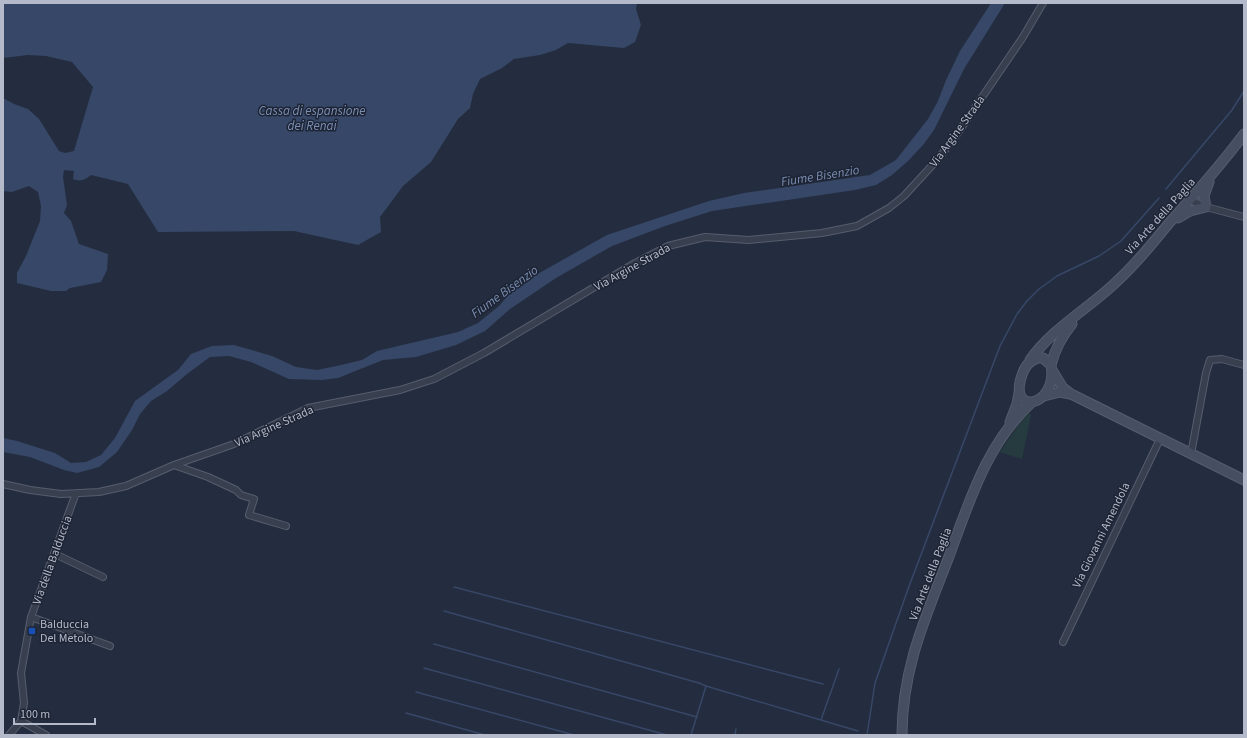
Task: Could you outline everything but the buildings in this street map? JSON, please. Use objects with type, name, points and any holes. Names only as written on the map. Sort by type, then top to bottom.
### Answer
[{"type":"main road","name":"Via Arte della Paglia","points":[[902,735],[904,698],[913,652],[975,488],[991,455],[1013,417],[1023,372],[1038,349],[1061,327],[1113,284],[1143,254],[1211,176],[1244,134]]},
{"type":"main road","points":[[1170,223],[1190,210],[1206,207],[1204,196],[1211,176]]},
{"type":"main road","name":"Via Arte della Paglia","points":[[1006,430],[1032,402],[1036,402],[1044,396],[1051,378],[1051,367],[1054,353],[1063,334],[1088,306]]},
{"type":"main road","points":[[1030,360],[1044,358],[1063,388],[1071,394],[1244,480]]},
{"type":"main road","points":[[1044,396],[1060,392],[1071,394]]},
{"type":"main road","points":[[1019,393],[1026,402],[1032,402]]},
{"type":"street","name":"Via Argine Strada","points":[[3,484],[61,494],[99,492],[126,486],[174,465],[234,444],[308,408],[400,390],[434,379],[484,353],[635,263],[668,246],[705,237],[749,240],[822,233],[857,226],[881,213],[904,196],[925,175],[955,137],[1023,37],[1043,3]]},
{"type":"street","points":[[1190,200],[1206,207],[1244,217]]},
{"type":"street","points":[[1191,454],[1206,373],[1210,360],[1222,358],[1244,365]]},
{"type":"street","name":"Via Giovanni Amendola","points":[[1063,642],[1160,439]]},
{"type":"street","points":[[174,465],[208,476],[236,490],[241,495],[254,499],[250,515],[286,526]]},
{"type":"street","name":"Via della Balduccia","points":[[21,720],[24,703],[21,673],[31,616],[76,494]]},
{"type":"street","points":[[55,554],[103,577]]},
{"type":"street","points":[[31,616],[110,646]]},
{"type":"street","points":[[9,735],[21,720],[46,735]]},
{"type":"green space","points":[[1029,413],[1031,415],[1022,459],[1000,452],[1026,414]]},
{"type":"water","name":"Cassa di espansione dei Renai","points":[[3,3],[637,3],[636,9],[641,25],[635,42],[624,48],[568,43],[556,50],[540,55],[514,59],[502,68],[480,79],[473,94],[470,108],[458,119],[431,162],[403,186],[380,217],[381,232],[358,245],[294,231],[158,232],[128,184],[91,175],[83,180],[76,180],[73,179],[74,171],[64,170],[63,177],[67,205],[64,213],[71,221],[79,244],[108,254],[107,270],[101,282],[70,288],[66,291],[51,291],[17,283],[17,273],[26,256],[40,221],[41,206],[38,192],[29,186],[12,192],[3,191],[3,98],[28,109],[39,119],[59,151],[65,153],[74,151],[93,87],[72,62],[46,56],[28,55],[3,58]]},
{"type":"water","points":[[991,3],[1005,3],[964,69],[934,130],[923,145],[908,161],[892,175],[876,185],[855,190],[712,211],[665,226],[612,246],[556,278],[510,309],[485,331],[456,345],[416,357],[383,360],[338,378],[322,380],[289,379],[251,362],[229,356],[210,357],[167,391],[151,401],[140,414],[132,430],[117,452],[99,467],[77,473],[64,470],[30,457],[3,452],[3,438],[55,453],[71,463],[86,462],[101,455],[115,438],[135,401],[178,370],[191,354],[212,346],[234,345],[272,356],[296,367],[317,370],[362,360],[377,351],[458,332],[478,323],[499,306],[512,291],[534,276],[607,235],[709,201],[744,193],[870,175],[896,160],[928,119],[938,101],[960,51]]},
{"type":"waterway","points":[[1166,189],[1232,110],[1244,91]]},
{"type":"waterway","points":[[867,735],[875,683],[908,589],[1000,346],[1017,314],[1039,289],[1057,276],[1099,256],[1121,241],[1159,198]]},
{"type":"waterway","points":[[454,587],[823,684]]},
{"type":"waterway","points":[[444,611],[699,683],[858,731]]},
{"type":"waterway","points":[[434,644],[697,717]]},
{"type":"waterway","points":[[424,668],[667,735]]},
{"type":"waterway","points":[[821,720],[839,669]]},
{"type":"waterway","points":[[691,735],[706,686]]},
{"type":"waterway","points":[[416,692],[574,735]]},
{"type":"waterway","points":[[406,713],[485,735]]},
{"type":"waterway","points":[[735,735],[736,729]]},
{"type":"place","name":"Balduccia Del Metolo","points":[[32,631]]},
{"type":"water label","name":"Fiume Bisenzio","points":[[820,175]]},
{"type":"water label","name":"Fiume Bisenzio","points":[[504,291]]}]
